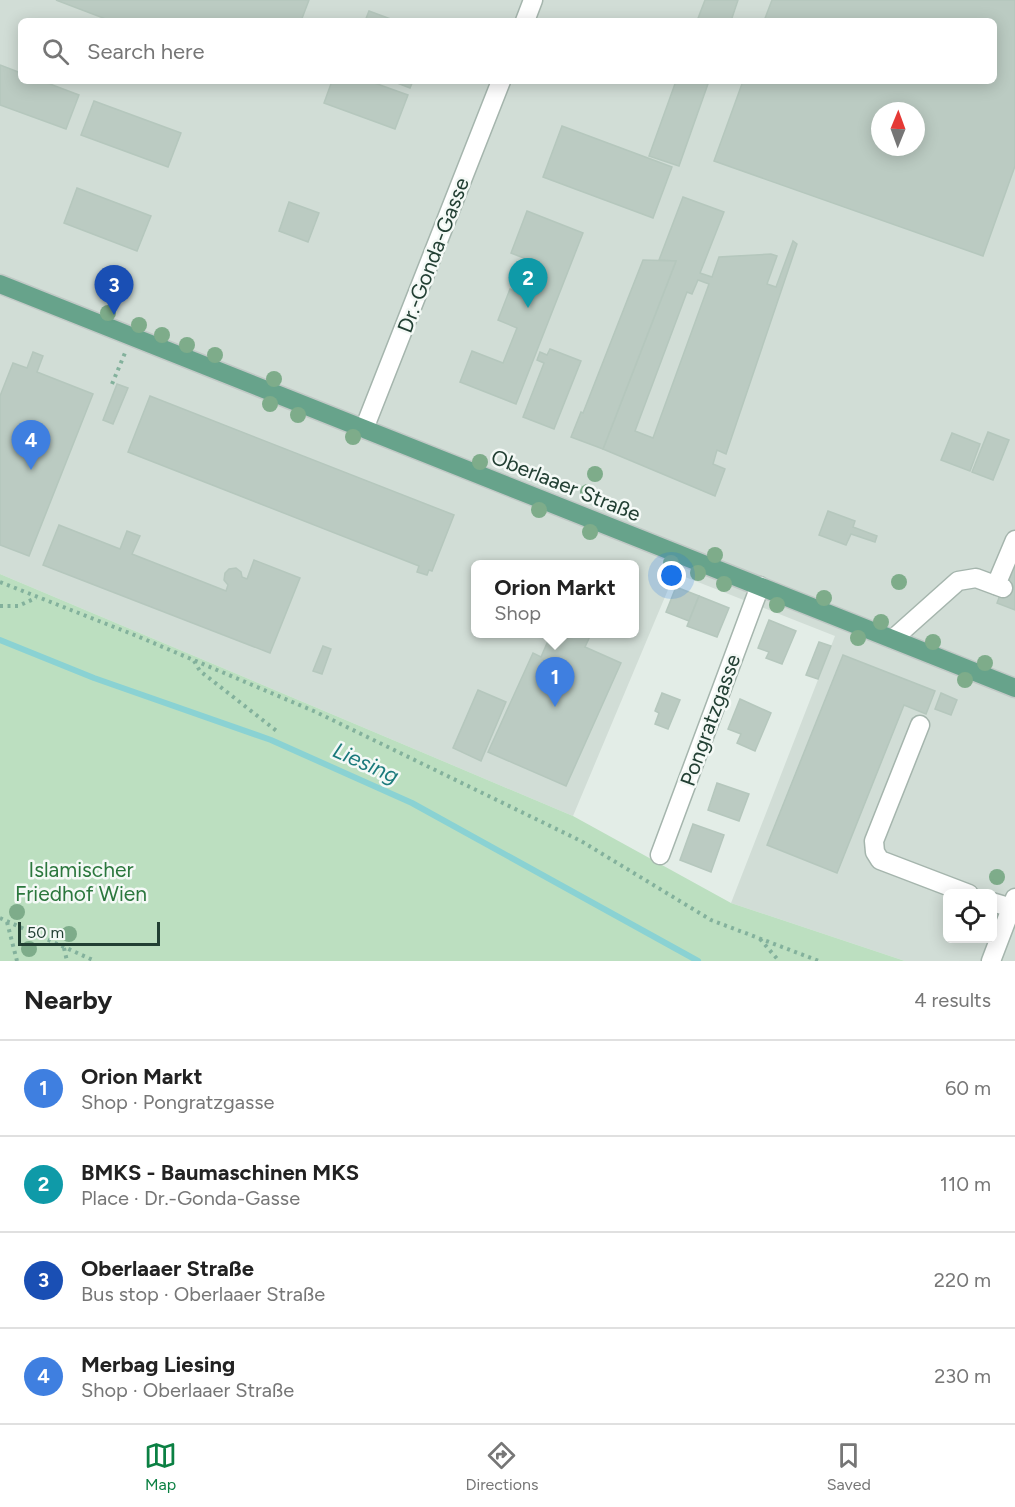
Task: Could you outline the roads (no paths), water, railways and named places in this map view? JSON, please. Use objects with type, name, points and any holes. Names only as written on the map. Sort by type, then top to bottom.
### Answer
[{"type":"main road","name":"Oberlaaer Straße","points":[[0,284],[1015,688]]},
{"type":"street","points":[[526,18],[533,0]]},
{"type":"street","name":"Dr.-Gonda-Gasse","points":[[364,429],[500,84]]},
{"type":"street","points":[[893,639],[958,581],[976,578],[999,586],[1015,540]]},
{"type":"street","name":"Pongratzgasse","points":[[660,855],[760,586]]},
{"type":"street","points":[[920,725],[874,841],[875,852],[880,860],[956,889]]},
{"type":"street","points":[[991,961],[1014,905],[997,903]]},
{"type":"waterway","name":"Liesing","points":[[0,640],[94,678],[271,740],[412,803],[698,961]]},
{"type":"place","name":"BMKS - Baumaschinen MKS","points":[[528,308]]},
{"type":"place","name":"Oberlaaer Straße","points":[[114,315]]},
{"type":"place","name":"Merbag Liesing","points":[[31,470]]},
{"type":"place","name":"Orion Markt","points":[[555,707]]},
{"type":"park label","name":"Islamischer Friedhof Wien","points":[[81,881]]}]
